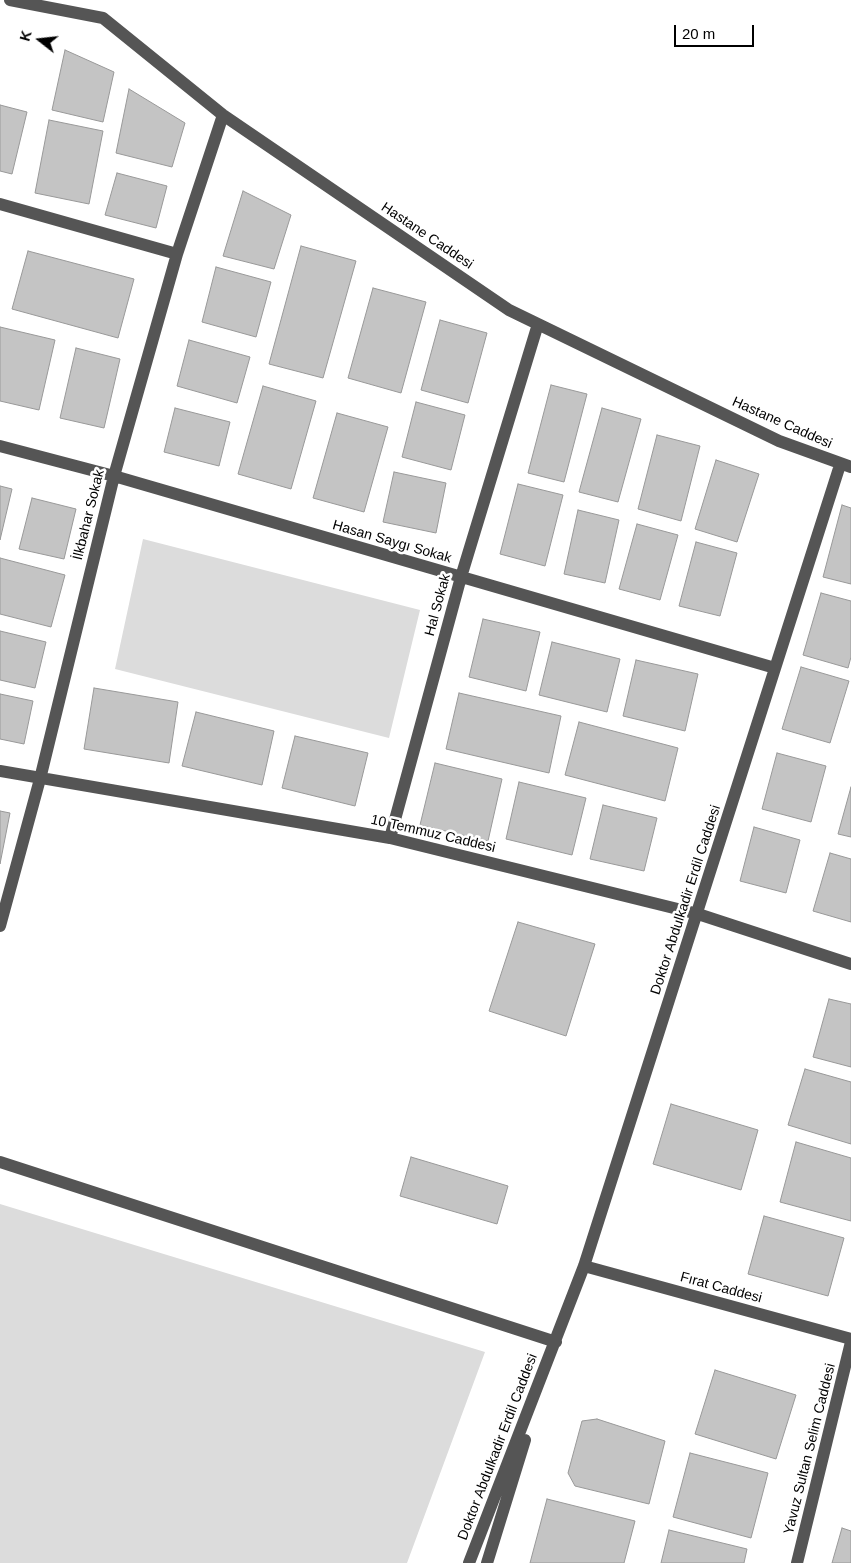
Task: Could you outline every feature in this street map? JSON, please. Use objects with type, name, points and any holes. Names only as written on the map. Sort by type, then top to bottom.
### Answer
[{"type":"street","name":"Hastane Caddesi","points":[[10,0],[103,18],[223,115],[508,310],[779,441],[846,466]]},
{"type":"street","name":"İlkbahar Sokak","points":[[0,926],[40,779],[114,476],[176,254],[223,115]]},
{"type":"street","points":[[0,204],[176,254]]},
{"type":"street","name":"Hal Sokak","points":[[390,838],[461,577],[538,324]]},
{"type":"street","name":"Hasan Saygı Sokak","points":[[0,446],[114,476],[776,668]]},
{"type":"street","name":"Doktor Abdulkadir Erdil Caddesi","points":[[469,1563],[584,1266],[776,668],[846,466]]},
{"type":"street","name":"10 Temmuz Caddesi","points":[[0,770],[40,779],[390,838],[698,914],[851,964]]},
{"type":"street","points":[[0,1162],[556,1342]]},
{"type":"street","name":"Fırat Caddesi","points":[[584,1266],[851,1340]]},
{"type":"street","name":"Yavuz Sultan Selim Caddesi","points":[[797,1563],[851,1340]]},
{"type":"street","name":"Doktor Abdulkadir Erdil Caddesi","points":[[487,1563],[556,1342]]},
{"type":"shaded area","points":[[143,539],[420,610],[389,738],[115,669]]},
{"type":"shaded area","points":[[0,1204],[485,1352],[407,1563],[0,1563]]},
{"type":"building","points":[[65,50],[114,72],[103,122],[52,110]]},
{"type":"building","points":[[129,89],[185,123],[172,167],[116,153]]},
{"type":"building","points":[[0,105],[27,112],[12,174],[0,171]]},
{"type":"building","points":[[49,120],[103,131],[89,204],[35,193]]},
{"type":"building","points":[[117,173],[167,186],[156,228],[105,215]]},
{"type":"building","points":[[243,191],[291,215],[274,269],[223,256]]},
{"type":"building","points":[[301,246],[356,261],[323,378],[269,364]]},
{"type":"building","points":[[28,251],[134,279],[118,338],[12,309]]},
{"type":"building","points":[[216,267],[271,282],[256,337],[202,322]]},
{"type":"building","points":[[373,288],[426,302],[401,393],[348,378]]},
{"type":"building","points":[[440,320],[487,333],[468,403],[421,390]]},
{"type":"building","points":[[0,327],[55,340],[39,410],[0,401]]},
{"type":"building","points":[[189,340],[250,357],[237,403],[177,386]]},
{"type":"building","points":[[76,348],[120,359],[104,428],[60,418]]},
{"type":"building","points":[[551,385],[587,394],[564,482],[528,473]]},
{"type":"building","points":[[263,386],[316,401],[291,489],[238,474]]},
{"type":"building","points":[[416,402],[465,415],[451,470],[402,457]]},
{"type":"building","points":[[175,408],[230,422],[219,466],[164,452]]},
{"type":"building","points":[[602,408],[641,419],[618,502],[579,492]]},
{"type":"building","points":[[337,413],[388,427],[364,512],[313,498]]},
{"type":"building","points":[[657,435],[700,446],[681,521],[638,509]]},
{"type":"building","points":[[716,460],[759,474],[737,542],[695,529]]},
{"type":"building","points":[[394,472],[446,483],[436,533],[383,522]]},
{"type":"building","points":[[518,484],[563,495],[545,566],[500,554]]},
{"type":"building","points":[[0,486],[12,489],[0,540]]},
{"type":"building","points":[[32,498],[76,509],[64,559],[19,549]]},
{"type":"building","points":[[842,505],[851,508],[851,584],[823,577]]},
{"type":"building","points":[[578,510],[619,520],[605,583],[564,574]]},
{"type":"building","points":[[637,524],[678,535],[660,600],[619,589]]},
{"type":"building","points":[[696,542],[737,553],[720,616],[679,606]]},
{"type":"building","points":[[0,558],[65,575],[51,627],[0,614]]},
{"type":"building","points":[[821,593],[851,601],[851,657],[848,668],[803,655]]},
{"type":"building","points":[[483,619],[540,632],[526,691],[469,677]]},
{"type":"building","points":[[0,631],[46,642],[35,688],[0,680]]},
{"type":"building","points":[[552,642],[620,659],[607,712],[539,695]]},
{"type":"building","points":[[636,660],[698,674],[685,731],[623,716]]},
{"type":"building","points":[[801,667],[849,681],[830,743],[782,729]]},
{"type":"building","points":[[94,688],[178,702],[169,763],[84,749]]},
{"type":"building","points":[[459,693],[561,716],[549,773],[446,749]]},
{"type":"building","points":[[0,694],[33,701],[24,744],[0,739]]},
{"type":"building","points":[[196,712],[274,731],[262,785],[182,766]]},
{"type":"building","points":[[579,722],[678,748],[665,801],[565,775]]},
{"type":"building","points":[[295,736],[368,753],[355,806],[282,788]]},
{"type":"building","points":[[777,753],[826,766],[811,822],[762,809]]},
{"type":"building","points":[[435,763],[502,779],[488,841],[420,825]]},
{"type":"building","points":[[519,782],[586,798],[572,855],[506,839]]},
{"type":"building","points":[[851,787],[851,837],[838,834]]},
{"type":"building","points":[[603,805],[657,818],[644,871],[590,859]]},
{"type":"building","points":[[0,811],[10,813],[0,864]]},
{"type":"building","points":[[754,827],[800,840],[786,893],[740,881]]},
{"type":"building","points":[[830,853],[851,859],[851,922],[813,911]]},
{"type":"building","points":[[518,922],[595,944],[566,1036],[489,1011]]},
{"type":"building","points":[[829,999],[851,1004],[851,1067],[813,1057]]},
{"type":"building","points":[[805,1069],[851,1082],[851,1144],[788,1125]]},
{"type":"building","points":[[671,1104],[758,1130],[741,1190],[653,1164]]},
{"type":"building","points":[[796,1142],[851,1158],[851,1221],[780,1202]]},
{"type":"building","points":[[411,1157],[508,1186],[497,1224],[400,1196]]},
{"type":"building","points":[[764,1216],[844,1238],[828,1296],[748,1274]]},
{"type":"building","points":[[715,1370],[796,1395],[776,1459],[695,1434]]},
{"type":"building","points":[[597,1419],[665,1441],[649,1504],[575,1486],[568,1473],[582,1421]]},
{"type":"building","points":[[690,1453],[768,1473],[751,1538],[673,1517]]},
{"type":"building","points":[[547,1499],[635,1521],[624,1563],[530,1563]]},
{"type":"building","points":[[842,1528],[851,1531],[851,1563],[832,1563]]},
{"type":"building","points":[[669,1530],[747,1549],[744,1563],[661,1563]]}]
